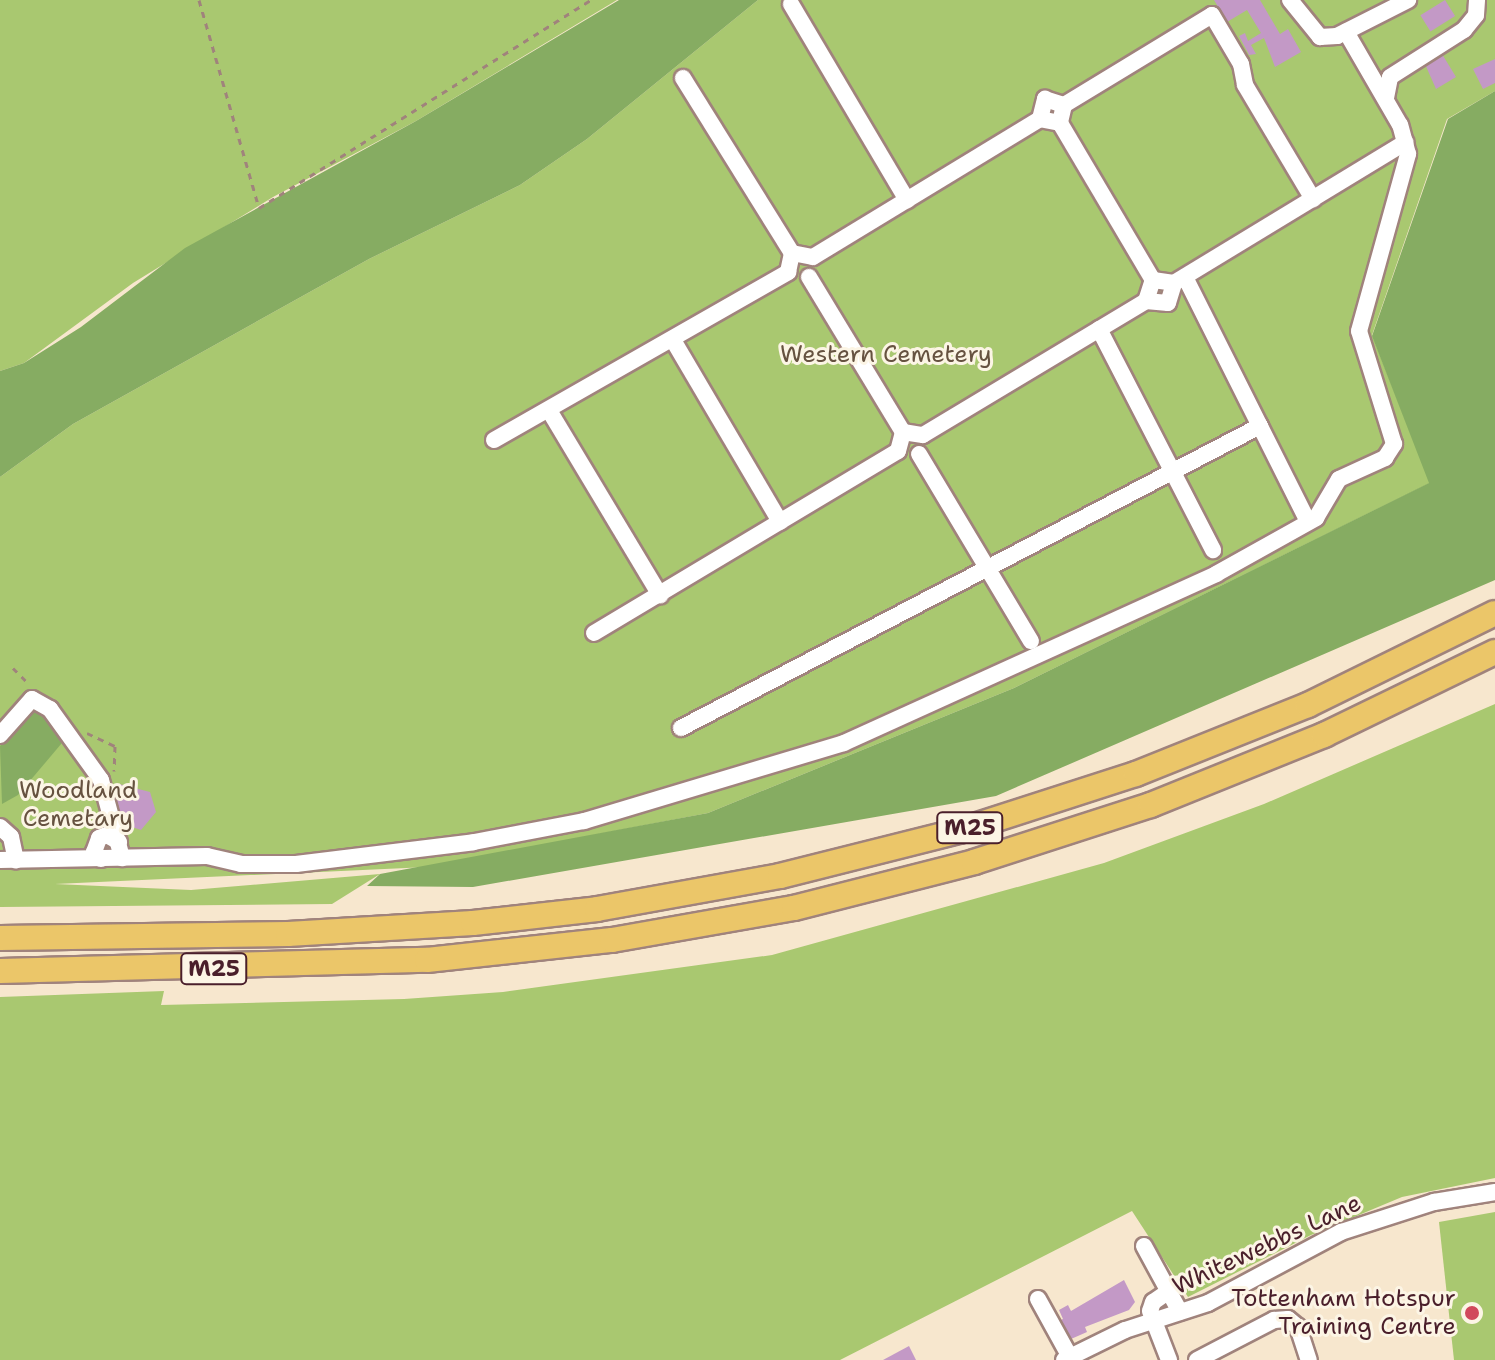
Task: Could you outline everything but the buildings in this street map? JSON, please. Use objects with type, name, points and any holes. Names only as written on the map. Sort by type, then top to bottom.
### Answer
[{"type":"highway","name":"M25","points":[[0,938],[288,934],[473,923],[597,909],[780,876],[959,831],[1136,774],[1308,705],[1495,613]]},
{"type":"highway","name":"M25","points":[[0,971],[427,960],[612,940],[794,908],[989,858],[1151,805],[1324,735],[1495,652]]},
{"type":"street","points":[[1290,0],[1320,37],[1346,32],[1401,2]]},
{"type":"street","points":[[1386,100],[1390,77],[1464,30],[1476,15],[1477,0]]},
{"type":"street","points":[[791,4],[907,200]]},
{"type":"street","points":[[1146,301],[1153,280],[1060,123],[1064,105],[1212,15],[1241,64],[1245,85],[1313,199]]},
{"type":"street","points":[[0,827],[11,837],[8,860],[101,859],[120,850],[207,856],[241,864],[296,864],[474,842],[649,804],[844,743],[1216,574],[1308,522],[1324,511],[1339,479],[1385,458],[1394,444],[1359,331],[1405,181],[1406,142],[1386,100],[1346,32]]},
{"type":"street","points":[[683,78],[792,253],[788,272]]},
{"type":"street","points":[[1040,119],[1045,99],[1064,105]]},
{"type":"street","points":[[792,253],[813,257],[1040,119],[1060,123]]},
{"type":"street","points":[[1153,280],[1179,280],[1406,142]]},
{"type":"street","points":[[813,257],[809,277],[903,432],[898,451]]},
{"type":"street","points":[[494,440],[550,412],[788,272],[809,277]]},
{"type":"street","points":[[1179,280],[1260,426],[1308,522]]},
{"type":"street","points":[[903,432],[923,435],[1146,301],[1168,303],[1179,280]]},
{"type":"street","points":[[1099,329],[1175,470],[1213,550]]},
{"type":"street","points":[[673,340],[780,522]]},
{"type":"street","points":[[550,412],[660,595]]},
{"type":"street","points":[[681,728],[1260,426]]},
{"type":"street","points":[[923,435],[919,454],[1031,641]]},
{"type":"street","points":[[594,633],[898,451],[919,454]]},
{"type":"street","points":[[0,735],[32,699],[56,715],[101,780],[120,850]]},
{"type":"street","points":[[101,859],[94,852],[99,838],[107,835],[120,850]]},
{"type":"street","name":"Whitewebbs Lane","points":[[1067,1359],[1152,1321],[1208,1303],[1341,1232],[1434,1202],[1495,1192]]},
{"type":"street","points":[[1144,1246],[1180,1312]]},
{"type":"street","points":[[1169,1291],[1153,1302],[1152,1321],[1169,1360]]},
{"type":"street","points":[[1038,1299],[1067,1359]]},
{"type":"street","points":[[1197,1360],[1274,1320],[1288,1319],[1298,1327],[1309,1360]]},
{"type":"path","points":[[199,0],[259,208],[591,0]]},
{"type":"path","points":[[13,668],[26,679],[32,699]]},
{"type":"green space","points":[[0,0],[617,0],[416,121],[273,197],[133,283],[24,363],[0,371]]},
{"type":"green space","points":[[619,0],[758,0],[587,139],[520,185],[369,259],[73,424],[0,477],[0,371],[24,363],[81,327],[185,248],[416,121]]},
{"type":"green space","name":"Western Cemetery","points":[[758,0],[1495,0],[1495,91],[1447,119],[1372,335],[1430,483],[1014,688],[708,813],[428,867],[55,884],[191,890],[380,874],[332,904],[0,907],[0,477],[73,424],[369,259],[520,185],[587,139]]},
{"type":"green space","points":[[1495,91],[1495,580],[996,796],[473,887],[367,886],[380,874],[708,813],[1014,688],[1429,483],[1372,336],[1448,119]]},
{"type":"green space","points":[[1495,704],[1495,1178],[1402,1197],[1311,1235],[1188,1297],[1132,1211],[840,1360],[0,1360],[0,997],[164,991],[161,1005],[404,999],[503,992],[772,955],[1104,863],[1264,804]]},
{"type":"green space","points":[[32,711],[44,714],[67,737],[18,795],[2,804],[0,746]]},
{"type":"green space","name":"Tottenham Hotspur Training Centre","points":[[1495,1212],[1495,1360],[1454,1360],[1439,1222]]},
{"type":"place","name":"Tottenham Hotspur Training Centre","points":[[1472,1313]]},
{"type":"park label","name":"Woodland Cemetary","points":[[78,805]]}]
